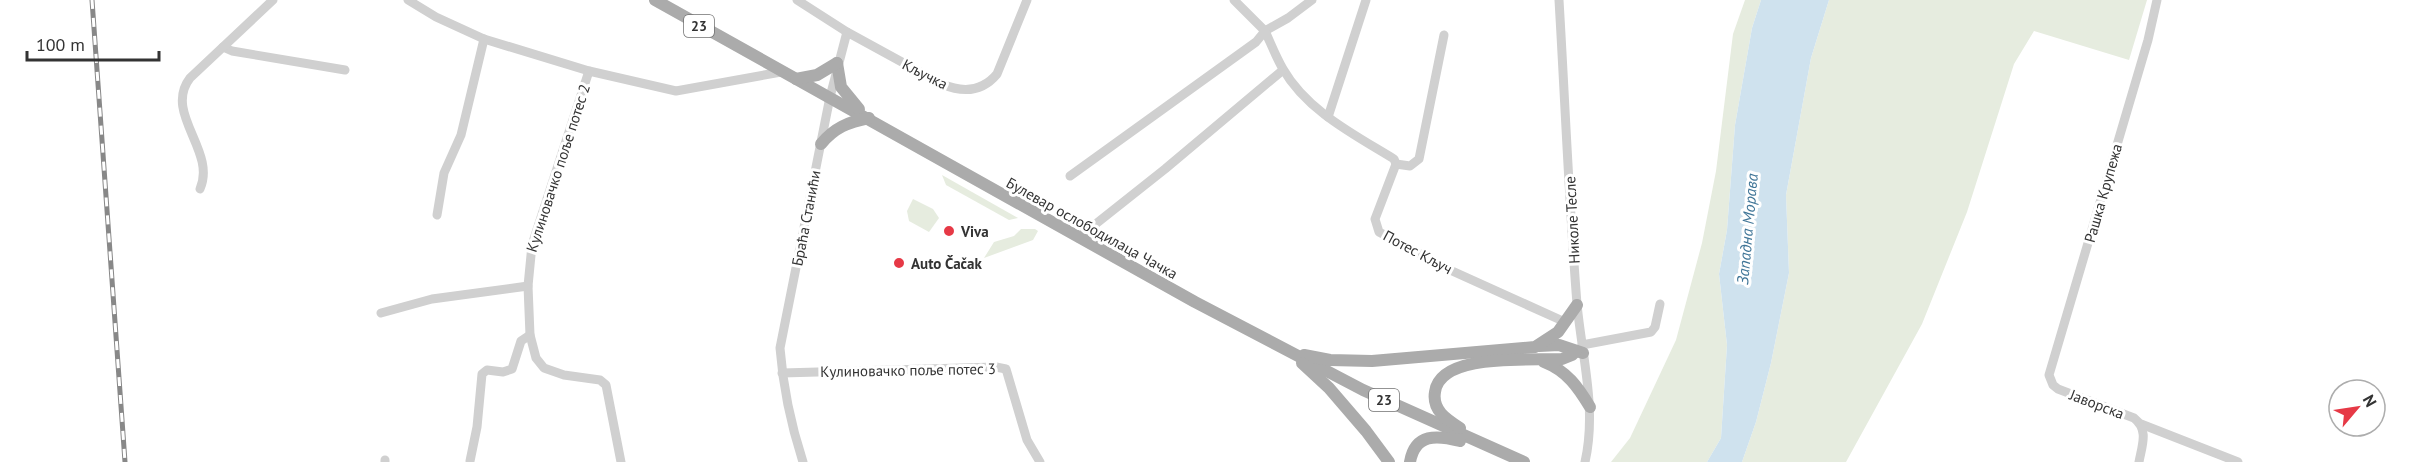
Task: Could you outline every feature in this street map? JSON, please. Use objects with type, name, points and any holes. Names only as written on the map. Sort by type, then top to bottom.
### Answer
[{"type":"main road","name":"Булевар ослободилаца Чачка","points":[[655,0],[1078,238],[1296,355],[1373,395],[1524,462]]},
{"type":"main road","points":[[796,79],[817,75],[837,63],[841,87],[849,99],[868,118]]},
{"type":"main road","points":[[821,144],[835,130],[848,123],[868,118]]},
{"type":"main road","points":[[1535,346],[1554,336],[1577,305]]},
{"type":"main road","points":[[1296,355],[1330,360],[1372,361],[1535,346],[1559,345],[1580,349]]},
{"type":"main road","points":[[1474,440],[1445,419],[1439,411],[1435,391],[1440,378],[1466,364],[1562,359],[1580,349]]},
{"type":"main road","points":[[1296,355],[1366,431],[1389,462]]},
{"type":"main road","points":[[1540,361],[1564,372],[1580,390],[1590,407]]},
{"type":"main road","points":[[1410,462],[1414,449],[1428,438],[1439,436],[1461,441],[1474,440]]},
{"type":"street","points":[[200,189],[204,178],[203,161],[186,118],[182,94],[190,78],[273,0]]},
{"type":"street","points":[[408,0],[436,17],[484,39],[589,71],[676,91],[781,72]]},
{"type":"street","points":[[797,0],[847,32]]},
{"type":"street","name":"Кључка","points":[[847,32],[942,84],[967,91],[990,82],[997,74],[1027,0]]},
{"type":"street","points":[[1234,0],[1265,31],[1283,70],[1298,89],[1328,117],[1394,159],[1396,164],[1410,166],[1419,159],[1444,35]]},
{"type":"street","points":[[1071,176],[1256,42],[1265,31],[1288,18],[1312,0]]},
{"type":"street","points":[[1328,117],[1366,0]]},
{"type":"street","name":"Николе Тесле","points":[[1559,0],[1580,349],[1590,407],[1590,440],[1585,462]]},
{"type":"street","name":"Рашка Крупежа","points":[[2053,385],[2049,375],[2148,40],[2157,0]]},
{"type":"street","name":"Браћа Станићи","points":[[803,462],[794,433],[782,373],[780,348],[837,63],[847,32]]},
{"type":"street","points":[[437,215],[444,173],[461,135],[484,39]]},
{"type":"street","points":[[223,47],[228,50],[345,70]]},
{"type":"street","points":[[1078,238],[1283,70]]},
{"type":"street","name":"Кулиновачко поље потес 2","points":[[589,71],[532,245],[528,286],[530,335],[536,358],[544,368],[564,375],[600,380],[606,385],[621,462]]},
{"type":"street","name":"Потес Кључ","points":[[1396,164],[1376,219],[1379,232],[1450,270],[1565,322]]},
{"type":"street","points":[[381,313],[449,296],[528,286]]},
{"type":"street","points":[[1580,349],[1651,332],[1655,327],[1660,304]]},
{"type":"street","points":[[470,461],[477,427],[482,374],[486,370],[503,372],[512,369],[521,341],[530,335]]},
{"type":"street","name":"Кулиновачко поље потес 3","points":[[782,373],[996,367],[1006,369],[1027,440],[1040,462]]},
{"type":"street","name":"Јаворска","points":[[2053,385],[2058,389],[2134,418],[2142,424],[2238,462]]},
{"type":"street","name":"Јаворска","points":[[2139,462],[2144,433],[2142,424]]},
{"type":"shaded area","points":[[1745,0],[1761,0],[1752,28],[1735,125],[1727,230],[1719,274],[1727,345],[1721,438],[1707,462],[1611,462],[1630,438],[1676,340],[1702,243],[1716,171],[1733,34]]},
{"type":"shaded area","points":[[1829,0],[2147,0],[2129,60],[2034,31],[2014,64],[1967,212],[1922,324],[1846,462],[1742,462],[1756,422],[1771,363],[1789,273],[1786,195],[1811,58]]},
{"type":"shaded area","points":[[942,175],[1018,218],[1009,220],[946,185]]},
{"type":"shaded area","points":[[913,199],[933,209],[939,218],[929,232],[909,221],[907,211]]},
{"type":"shaded area","points":[[1021,229],[1038,231],[1033,240],[984,258],[994,242],[1014,236]]},
{"type":"water","name":"Западна Морава","points":[[1761,0],[1829,0],[1811,58],[1786,195],[1789,273],[1771,363],[1756,422],[1742,462],[1707,462],[1721,438],[1727,345],[1719,274],[1727,230],[1735,125],[1752,28]]},
{"type":"railway","points":[[92,0],[125,462]]},
{"type":"place","name":"Viva","points":[[949,231]]},
{"type":"place","name":"Auto Čačak","points":[[899,263]]}]
